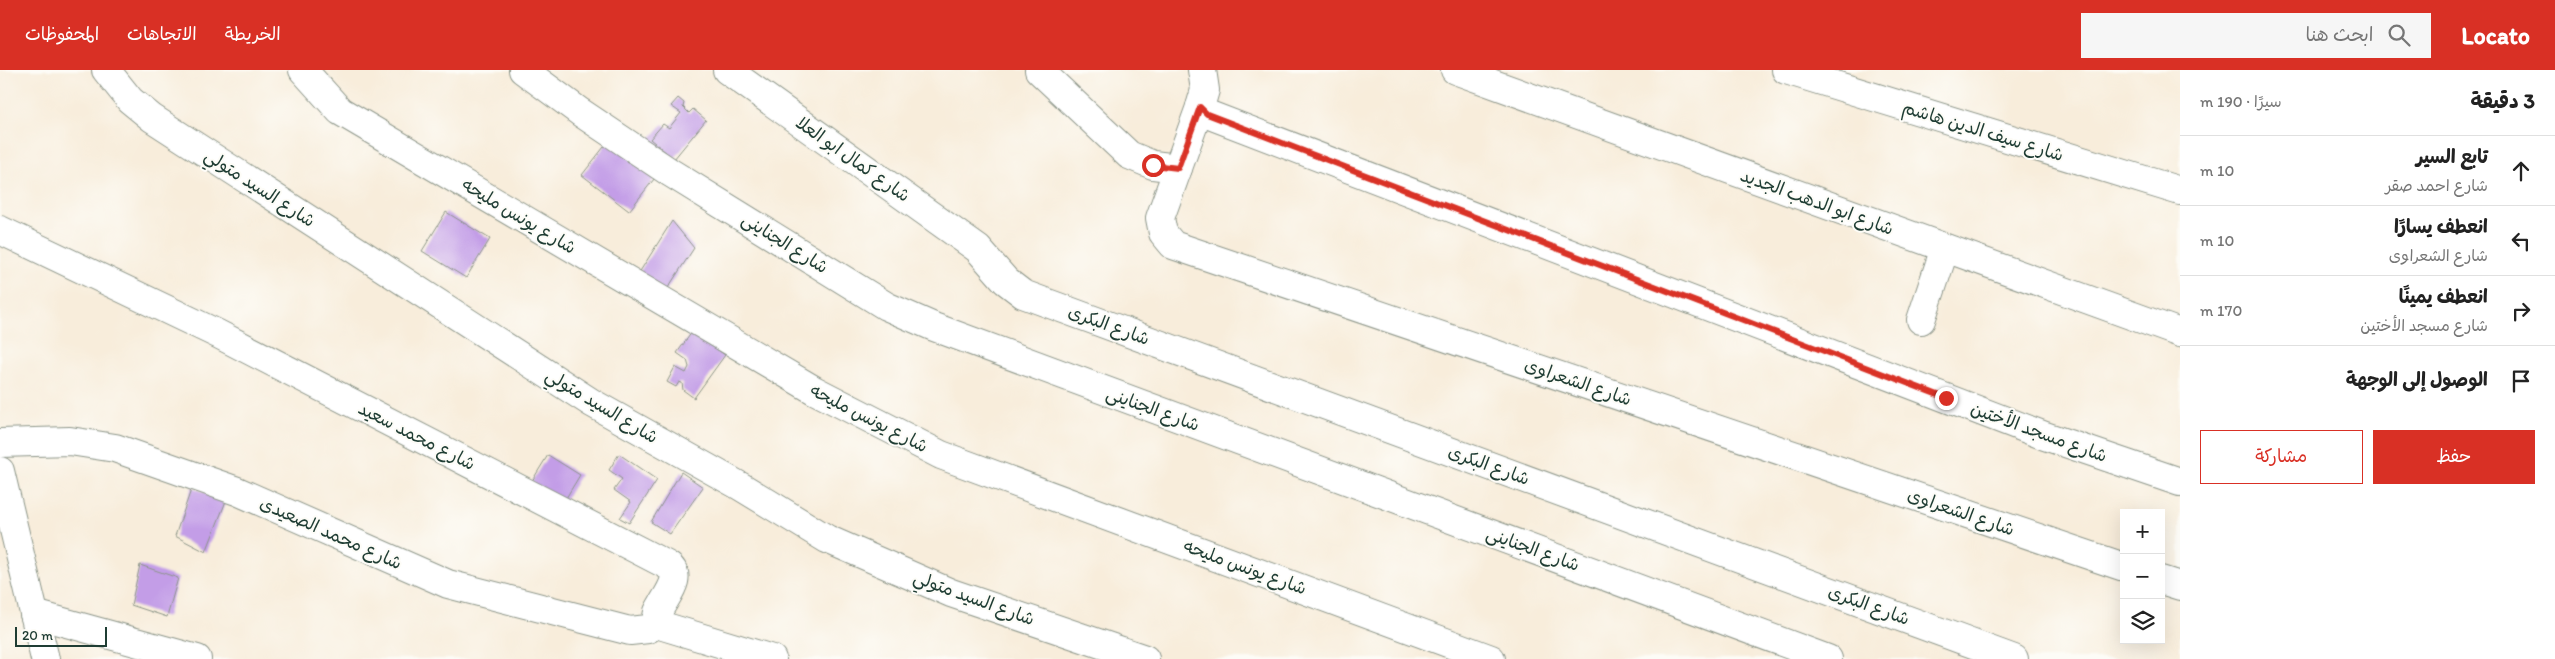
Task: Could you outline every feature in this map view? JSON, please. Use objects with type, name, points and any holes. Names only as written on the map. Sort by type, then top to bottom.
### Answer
[{"type":"street","name":"شارع السيد متولي","points":[[106,70],[130,100],[168,129],[592,403],[740,486],[827,538],[951,593],[1145,659]]},
{"type":"street","name":"شارع يونس مليحه","points":[[303,70],[340,111],[814,390],[941,455],[1491,659]]},
{"type":"street","name":"شارع الجناينى","points":[[523,70],[580,112],[671,174],[894,309],[934,327],[1828,659]]},
{"type":"street","name":"شارع كمال ابو العلا","points":[[727,70],[978,249]]},
{"type":"street","points":[[1039,70],[1129,155],[1153,165],[1178,168]]},
{"type":"street","name":"شارع الشعراوى","points":[[1202,70],[1205,90],[1160,218],[1163,233],[1173,245],[2120,566]]},
{"type":"street","name":"شارع ابو الدهب الجديد","points":[[1455,70],[2180,333]]},
{"type":"street","name":"شارع سيف الدين هاشم","points":[[1786,70],[2180,191]]},
{"type":"street","name":"شارع مسجد الأختين","points":[[1200,107],[1207,114],[2045,436],[2180,482]]},
{"type":"street","name":"شارع محمد سعيد","points":[[0,230],[218,334],[672,568],[675,580],[658,612],[659,621]]},
{"type":"street","points":[[1921,320],[1945,248]]},
{"type":"street","name":"شارع البكرى","points":[[978,249],[1006,281],[1024,294],[2014,659]]},
{"type":"street","name":"شارع محمد الصعيدى","points":[[0,443],[70,440],[115,448],[237,491],[448,584],[630,631],[648,629],[659,621]]},
{"type":"street","points":[[0,471],[45,659]]},
{"type":"street","points":[[2165,581],[2180,586]]},
{"type":"street","points":[[34,614],[197,659]]},
{"type":"street","points":[[659,621],[663,626],[772,659]]},
{"type":"building","points":[[678,98],[684,103],[683,107],[689,113],[693,109],[706,120],[674,159],[650,139],[663,124],[669,128],[681,113],[671,106]]},
{"type":"building","points":[[611,138],[658,174],[629,211],[582,175]]},
{"type":"building","points":[[446,212],[490,239],[466,278],[422,251]]},
{"type":"building","points":[[672,221],[694,248],[664,294],[637,276]]},
{"type":"building","points":[[692,332],[725,355],[694,398],[683,390],[682,383],[679,382],[676,387],[667,382],[675,367],[686,373],[689,367],[687,360],[677,353]]},
{"type":"building","points":[[619,454],[657,480],[629,523],[620,518],[631,502],[614,490],[622,479],[609,470]]},
{"type":"building","points":[[548,455],[580,475],[560,508],[527,489]]},
{"type":"building","points":[[681,472],[703,487],[670,534],[651,522]]},
{"type":"building","points":[[192,487],[226,501],[206,552],[175,536]]},
{"type":"building","points":[[140,565],[178,578],[167,617],[131,605]]},
{"type":"route","points":[[1153,165],[1178,168],[1200,107],[1207,114],[1946,398]]}]
